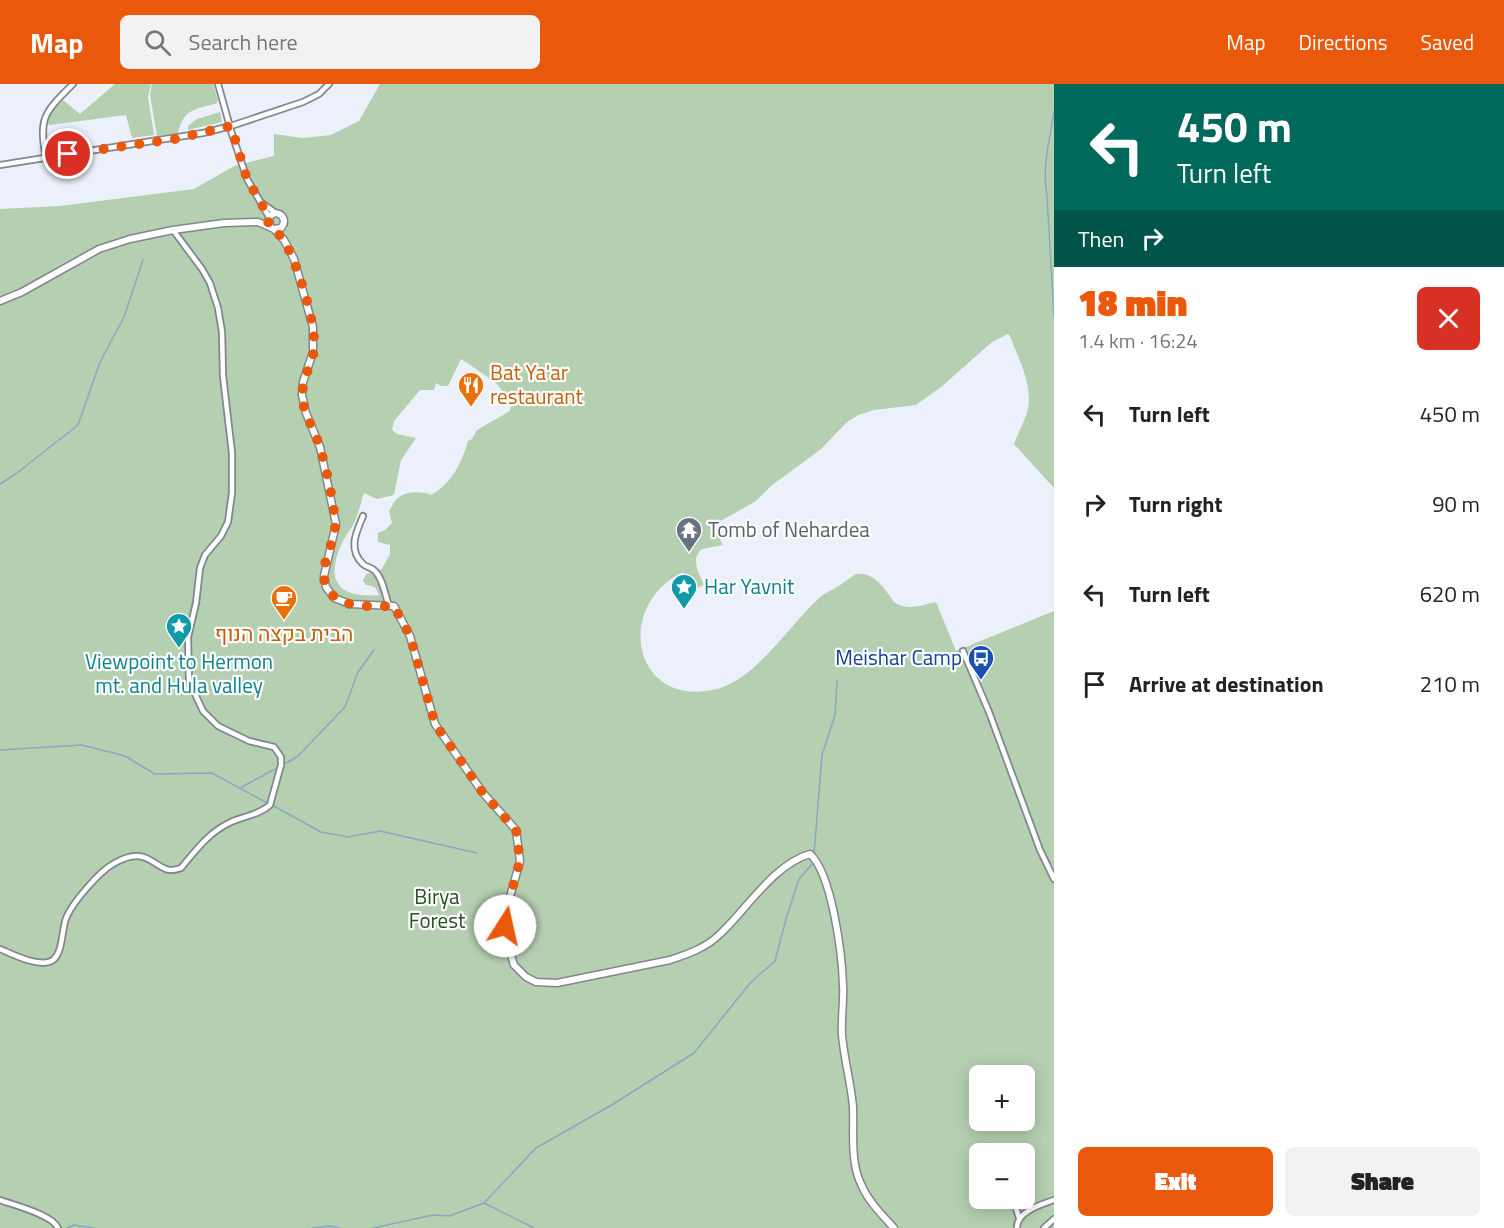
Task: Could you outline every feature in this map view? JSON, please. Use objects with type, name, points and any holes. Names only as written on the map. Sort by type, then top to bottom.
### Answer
[{"type":"main road","points":[[0,301],[22,292],[99,249],[130,240],[173,230],[249,222],[268,218],[276,213],[283,217],[284,223],[275,228],[249,222]]},
{"type":"main road","points":[[268,218],[284,240],[296,265],[314,336],[313,352],[303,382],[302,394],[304,409],[320,447],[336,524],[324,576],[326,587],[334,598],[350,604],[394,606],[410,636],[435,724],[483,793],[516,830],[520,861],[506,911],[505,926],[511,959],[526,977],[536,982],[556,983],[670,960],[688,954],[705,946],[720,934],[747,903],[789,865],[801,856],[810,854],[816,860],[828,887],[839,946],[843,984],[842,1034],[852,1099],[855,1161],[860,1183],[873,1204],[894,1228]]},
{"type":"street","points":[[46,158],[42,133],[45,118],[56,101],[73,84]]},
{"type":"street","points":[[218,84],[247,179],[268,218]]},
{"type":"street","points":[[0,165],[100,148],[175,139],[231,126],[311,99],[329,84]]},
{"type":"street","points":[[260,202],[276,213]]},
{"type":"street","points":[[0,949],[29,961],[54,960],[58,954],[66,917],[111,865],[136,855],[142,855],[169,870],[181,868],[207,836],[230,823],[265,810],[270,805],[281,765],[281,757],[274,747],[249,741],[218,726],[203,711],[189,681],[188,637],[196,603],[200,568],[205,555],[221,536],[228,522],[232,494],[232,453],[218,308],[210,283],[202,269],[173,230]]},
{"type":"street","points":[[363,516],[354,538],[354,547],[364,565],[374,569],[389,606]]},
{"type":"street","points":[[963,651],[989,712],[1040,850],[1054,879]]},
{"type":"street","points":[[0,1200],[49,1218],[57,1224],[58,1228]]},
{"type":"street","points":[[1019,1218],[1043,1203],[1054,1200]]},
{"type":"street","points":[[1016,1209],[1019,1218],[1017,1228]]},
{"type":"street","points":[[1044,1228],[1054,1219]]},
{"type":"green space","points":[[115,84],[151,84],[148,97],[154,135],[132,138],[126,115],[50,125],[46,123],[51,112],[63,100],[80,114]]},
{"type":"green space","points":[[152,84],[213,84],[218,100],[217,103],[187,114],[178,133],[157,136],[150,95]]},
{"type":"green space","name":"Birya Forest","points":[[380,84],[1054,84],[1054,488],[1014,444],[1026,417],[1029,399],[1025,375],[1008,334],[992,342],[941,387],[916,405],[874,410],[858,415],[846,423],[821,449],[771,486],[756,501],[717,523],[715,529],[723,545],[702,549],[697,557],[697,566],[704,585],[697,588],[695,583],[686,587],[683,572],[661,588],[647,608],[641,629],[642,651],[651,670],[666,684],[689,691],[717,689],[745,675],[818,599],[856,574],[863,574],[874,579],[895,603],[905,607],[936,602],[956,651],[1054,611],[1054,1228],[0,1228],[0,209],[60,206],[194,189],[234,166],[274,156],[274,134],[303,138],[331,135],[359,121]],"holes":[[[461,359],[498,385],[511,406],[510,411],[477,430],[472,439],[468,441],[455,472],[439,490],[431,495],[419,492],[409,493],[395,501],[389,511],[392,523],[378,533],[378,542],[390,545],[390,554],[382,569],[366,574],[363,581],[366,585],[375,587],[379,595],[352,593],[344,589],[338,583],[335,566],[364,493],[377,499],[394,495],[401,460],[416,438],[397,434],[392,430],[394,421],[420,390],[434,390],[436,383],[448,386]]]},
{"type":"green space","points":[[220,112],[222,122],[188,130],[188,126],[197,119]]},
{"type":"waterway","points":[[1054,112],[1045,175],[1054,317]]},
{"type":"waterway","points":[[0,484],[78,425],[100,362],[124,317],[143,260]]},
{"type":"waterway","points":[[286,763],[297,757],[345,707],[358,672],[374,650]]},
{"type":"waterway","points":[[814,854],[822,755],[835,715],[837,681]]},
{"type":"waterway","points":[[0,750],[82,745],[125,756],[155,774],[212,773],[267,803]]},
{"type":"waterway","points":[[240,788],[275,769]]},
{"type":"waterway","points":[[272,805],[321,832],[348,837],[380,831],[477,853]]},
{"type":"waterway","points":[[373,1228],[433,1215],[449,1216],[484,1203],[536,1148],[610,1106],[694,1053],[751,982],[775,961],[799,879],[814,862]]},
{"type":"waterway","points":[[484,1203],[534,1228]]},
{"type":"waterway","points":[[67,1228],[74,1225],[93,1228]]},
{"type":"waterway","points":[[312,1228],[330,1226],[339,1228]]},
{"type":"place","name":"Bat Ya'ar restaurant","points":[[471,408]]},
{"type":"place","name":"Tomb of Nehardea","points":[[689,553]]},
{"type":"place","name":"Har Yavnit","points":[[684,610]]},
{"type":"place","name":"הבית בקצה הנוף","points":[[284,621]]},
{"type":"place","name":"Viewpoint to Hermon mt. and Hula valley","points":[[179,649]]},
{"type":"place","name":"Meishar Camp","points":[[981,681]]},
{"type":"route","points":[[68,154],[175,139],[231,126],[247,179],[269,217],[268,225],[284,240],[294,259],[312,321],[314,345],[303,382],[302,394],[304,409],[320,447],[336,524],[324,576],[326,587],[334,598],[350,604],[394,606],[410,636],[435,724],[483,793],[516,830],[520,861],[506,911],[505,926]]}]
